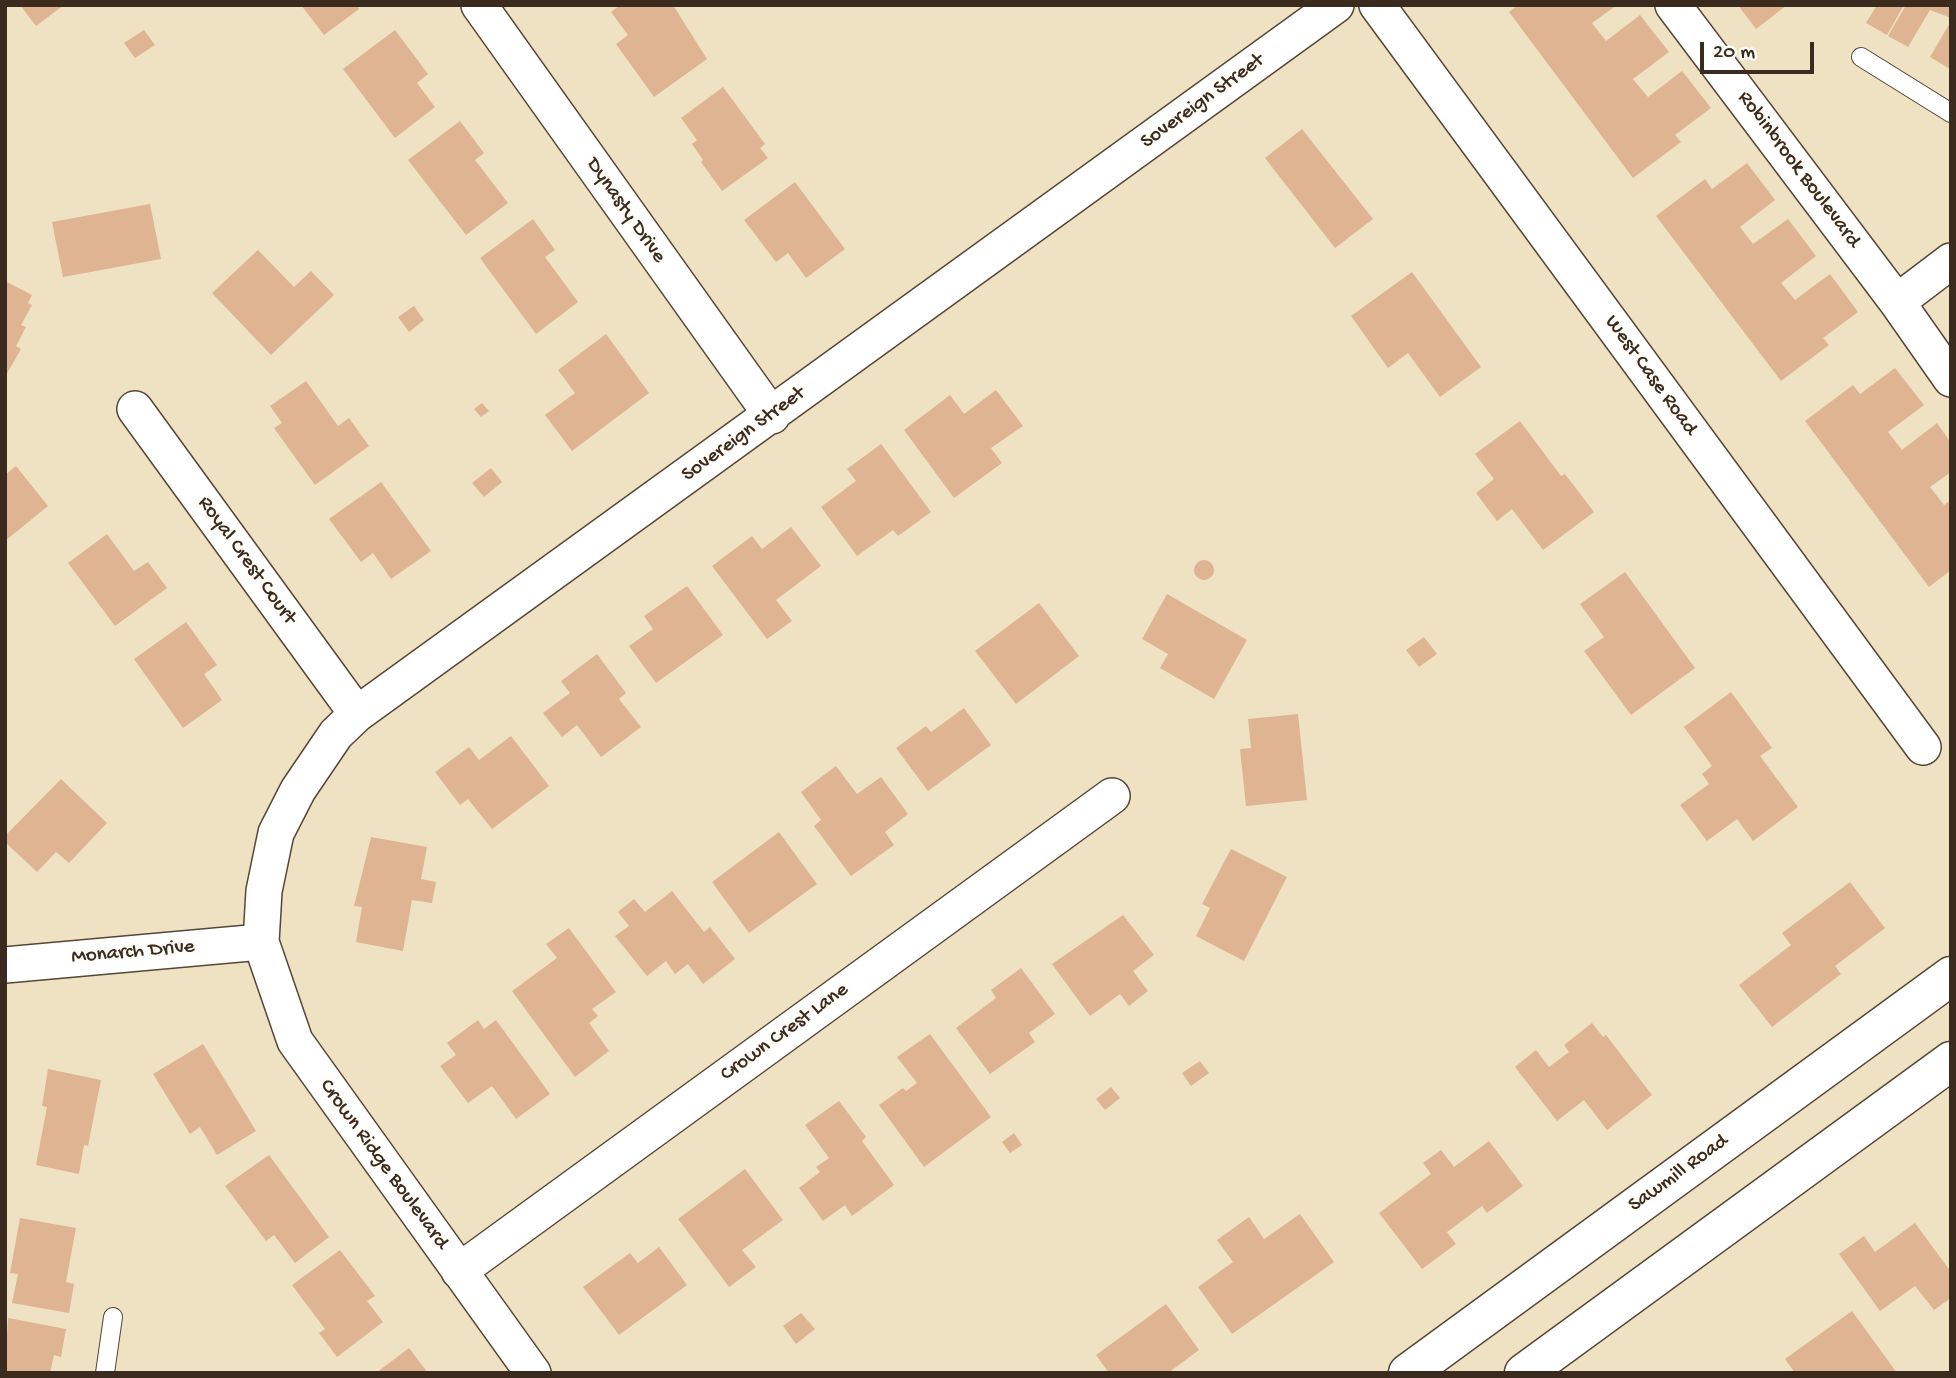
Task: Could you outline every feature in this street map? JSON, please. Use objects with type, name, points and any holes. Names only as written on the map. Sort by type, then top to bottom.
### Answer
[{"type":"main road","name":"Sawmill Road","points":[[1414,1371],[1951,976]]},
{"type":"main road","points":[[1524,1373],[1951,1061]]},
{"type":"street","name":"Dynasty Drive","points":[[479,5],[772,416]]},
{"type":"street","name":"Sovereign Street","points":[[261,942],[264,891],[276,833],[298,790],[335,734],[357,714],[1336,5]]},
{"type":"street","name":"West Case Road","points":[[1377,5],[1923,747]]},
{"type":"street","name":"Robinbrook Boulevard","points":[[1673,5],[1897,302],[1951,379]]},
{"type":"street","points":[[1897,302],[1951,261]]},
{"type":"street","name":"Royal Crest Court","points":[[135,409],[357,714]]},
{"type":"street","name":"Crown Crest Lane","points":[[459,1271],[1112,796]]},
{"type":"street","name":"Monarch Drive","points":[[5,965],[261,942]]},
{"type":"street","name":"Crown Ridge Boulevard","points":[[261,942],[295,1041],[533,1373]]},
{"type":"lane","points":[[1861,57],[1951,113]]},
{"type":"lane","points":[[105,1373],[113,1317]]},
{"type":"building","points":[[20,5],[64,5],[36,26]]},
{"type":"building","points":[[301,5],[357,5],[359,9],[324,35]]},
{"type":"building","points":[[620,5],[673,5],[707,59],[654,97],[616,44],[628,35],[611,12]]},
{"type":"building","points":[[1518,5],[1617,5],[1592,23],[1606,41],[1640,15],[1669,52],[1633,79],[1648,97],[1682,71],[1711,108],[1675,135],[1681,142],[1633,178],[1509,12]]},
{"type":"building","points":[[1738,5],[1787,5],[1756,29]]},
{"type":"building","points":[[1877,5],[1904,5],[1887,35],[1866,23]]},
{"type":"building","points":[[1906,5],[1951,5],[1951,18],[1930,10],[1908,47],[1888,36]]},
{"type":"building","points":[[1951,21],[1951,67],[1950,69],[1930,57]]},
{"type":"building","points":[[144,30],[155,45],[135,58],[124,43]]},
{"type":"building","points":[[395,30],[428,74],[417,83],[435,107],[395,138],[343,69]]},
{"type":"building","points":[[723,87],[765,144],[760,148],[768,158],[722,191],[701,162],[703,160],[692,144],[697,140],[681,118]]},
{"type":"building","points":[[460,121],[484,153],[475,160],[508,203],[466,235],[408,160]]},
{"type":"building","points":[[1302,129],[1373,219],[1335,248],[1265,158]]},
{"type":"building","points":[[1747,163],[1775,200],[1740,227],[1753,244],[1788,219],[1816,256],[1781,283],[1795,300],[1830,274],[1858,312],[1823,338],[1829,345],[1781,381],[1656,216],[1705,179],[1712,189]]},
{"type":"building","points":[[795,182],[845,249],[806,278],[788,253],[776,262],[744,220]]},
{"type":"building","points":[[150,204],[161,259],[63,277],[52,222]]},
{"type":"building","points":[[533,219],[555,250],[545,257],[578,302],[536,334],[480,258]]},
{"type":"building","points":[[258,250],[294,287],[311,271],[334,295],[271,355],[212,293]]},
{"type":"building","points":[[1412,272],[1481,367],[1440,397],[1408,353],[1388,368],[1351,316]]},
{"type":"building","points":[[5,281],[32,295],[28,303],[32,305],[21,325],[26,327],[16,346],[21,349],[5,377]]},
{"type":"building","points":[[414,306],[424,320],[409,332],[398,317]]},
{"type":"building","points":[[606,334],[649,393],[572,451],[545,415],[575,393],[558,370]]},
{"type":"building","points":[[1895,368],[1924,405],[1888,432],[1902,450],[1937,423],[1951,443],[1951,472],[1930,487],[1944,505],[1951,500],[1951,570],[1929,587],[1805,421],[1853,385],[1860,394]]},
{"type":"building","points":[[306,381],[338,426],[349,418],[369,446],[315,485],[274,428],[282,423],[270,406]]},
{"type":"building","points":[[996,390],[1023,426],[991,448],[1002,463],[954,498],[904,430],[950,395],[964,414]]},
{"type":"building","points":[[482,403],[489,411],[481,417],[474,409]]},
{"type":"building","points":[[1520,421],[1561,476],[1565,474],[1594,512],[1543,550],[1512,509],[1497,521],[1476,493],[1494,479],[1475,454]]},
{"type":"building","points":[[881,444],[931,512],[898,536],[893,530],[857,556],[821,507],[856,481],[847,469]]},
{"type":"building","points":[[16,466],[48,506],[5,541],[5,475]]},
{"type":"building","points":[[491,468],[502,482],[484,497],[472,483]]},
{"type":"building","points":[[381,482],[431,551],[391,579],[373,553],[361,562],[329,519]]},
{"type":"building","points":[[791,527],[821,566],[776,600],[792,621],[767,639],[712,566],[752,536],[762,549]]},
{"type":"building","points":[[107,534],[134,571],[148,562],[167,588],[115,626],[68,563]]},
{"type":"building","points":[[1200,560],[1208,560],[1214,570],[1208,580],[1200,580],[1194,574],[1194,566]]},
{"type":"building","points":[[1625,572],[1695,668],[1631,715],[1584,651],[1604,637],[1580,604]]},
{"type":"building","points":[[687,586],[723,635],[656,683],[629,646],[653,629],[644,616]]},
{"type":"building","points":[[1167,594],[1247,640],[1214,699],[1160,668],[1168,654],[1142,639]]},
{"type":"building","points":[[1039,603],[1079,656],[1016,704],[975,651]]},
{"type":"building","points":[[186,622],[217,665],[204,674],[222,700],[183,728],[134,659]]},
{"type":"building","points":[[1424,637],[1437,654],[1419,667],[1406,650]]},
{"type":"building","points":[[597,654],[626,693],[619,699],[641,727],[601,757],[577,725],[562,737],[543,713],[570,693],[561,681]]},
{"type":"building","points":[[1731,692],[1772,748],[1760,756],[1798,807],[1753,841],[1737,819],[1707,841],[1680,805],[1709,784],[1702,774],[1712,766],[1684,727]]},
{"type":"building","points":[[964,708],[991,745],[928,791],[896,748],[926,726],[931,732]]},
{"type":"building","points":[[1298,714],[1307,800],[1246,806],[1240,749],[1251,748],[1248,719]]},
{"type":"building","points":[[511,736],[549,786],[492,829],[468,799],[460,805],[435,772],[469,747],[479,760]]},
{"type":"building","points":[[836,766],[857,794],[881,777],[908,814],[885,832],[894,845],[851,876],[814,826],[821,820],[801,792]]},
{"type":"building","points":[[61,779],[107,823],[69,863],[56,852],[37,872],[5,842],[5,836]]},
{"type":"building","points":[[779,832],[817,884],[749,933],[712,882]]},
{"type":"building","points":[[371,837],[427,847],[421,879],[436,882],[432,903],[412,900],[403,951],[356,942],[362,907],[354,906]]},
{"type":"building","points":[[1231,849],[1287,877],[1244,961],[1196,936],[1210,908],[1202,904]]},
{"type":"building","points":[[1850,882],[1885,928],[1835,966],[1841,974],[1772,1027],[1739,985],[1791,945],[1782,933]]},
{"type":"building","points":[[672,891],[704,932],[710,927],[735,959],[703,984],[688,964],[675,974],[666,961],[647,976],[615,936],[629,926],[618,912],[634,899],[645,912]]},
{"type":"building","points":[[1123,915],[1154,955],[1133,971],[1148,991],[1129,1006],[1120,994],[1090,1016],[1052,964]]},
{"type":"building","points":[[569,928],[616,992],[592,1009],[598,1016],[589,1023],[609,1051],[575,1077],[512,991],[557,958],[546,944]]},
{"type":"building","points":[[1021,968],[1055,1014],[1029,1033],[1035,1042],[990,1074],[956,1028],[996,998],[991,990]]},
{"type":"building","points":[[478,1020],[484,1029],[496,1020],[550,1094],[516,1119],[492,1086],[468,1103],[440,1066],[456,1055],[447,1043]]},
{"type":"building","points":[[1592,1023],[1603,1037],[1606,1035],[1652,1095],[1607,1130],[1584,1100],[1557,1121],[1515,1067],[1536,1050],[1549,1067],[1569,1052],[1564,1045]]},
{"type":"building","points":[[930,1034],[991,1117],[924,1167],[879,1105],[903,1088],[906,1091],[917,1083],[897,1057]]},
{"type":"building","points":[[203,1044],[256,1131],[217,1155],[200,1127],[190,1134],[153,1074]]},
{"type":"building","points":[[1200,1061],[1209,1073],[1191,1086],[1182,1073]]},
{"type":"building","points":[[48,1069],[101,1080],[88,1146],[84,1145],[79,1174],[36,1165],[47,1107],[42,1106]]},
{"type":"building","points":[[1111,1087],[1120,1098],[1105,1110],[1096,1099]]},
{"type":"building","points":[[839,1101],[866,1137],[862,1141],[894,1185],[852,1216],[845,1205],[823,1221],[799,1188],[820,1172],[816,1167],[829,1158],[805,1125]]},
{"type":"building","points":[[1014,1133],[1022,1145],[1010,1153],[1002,1142]]},
{"type":"building","points":[[1489,1141],[1523,1186],[1487,1213],[1482,1206],[1447,1232],[1456,1244],[1422,1269],[1379,1213],[1431,1174],[1423,1163],[1441,1150],[1454,1167]]},
{"type":"building","points":[[269,1155],[329,1237],[295,1263],[274,1235],[266,1241],[225,1186]]},
{"type":"building","points":[[745,1169],[783,1220],[742,1250],[756,1267],[729,1287],[678,1219]]},
{"type":"building","points":[[1300,1214],[1334,1262],[1232,1334],[1198,1287],[1233,1262],[1217,1240],[1249,1217],[1264,1239]]},
{"type":"building","points":[[20,1218],[76,1228],[66,1282],[74,1284],[69,1313],[12,1303],[18,1274],[10,1273]]},
{"type":"building","points":[[1915,1223],[1951,1272],[1951,1298],[1934,1310],[1915,1286],[1880,1311],[1839,1254],[1864,1236],[1875,1252]]},
{"type":"building","points":[[659,1247],[687,1285],[619,1335],[583,1287],[630,1253],[638,1263]]},
{"type":"building","points":[[340,1250],[375,1296],[367,1301],[383,1322],[337,1357],[319,1333],[325,1329],[292,1285]]},
{"type":"building","points":[[1166,1304],[1199,1350],[1168,1373],[1109,1373],[1096,1355]]},
{"type":"building","points":[[1852,1311],[1897,1373],[1795,1373],[1785,1359]]},
{"type":"building","points":[[801,1313],[815,1329],[796,1344],[783,1326]]},
{"type":"building","points":[[8,1318],[66,1329],[61,1357],[54,1355],[50,1373],[5,1373]]},
{"type":"building","points":[[409,1348],[428,1373],[376,1373]]}]
